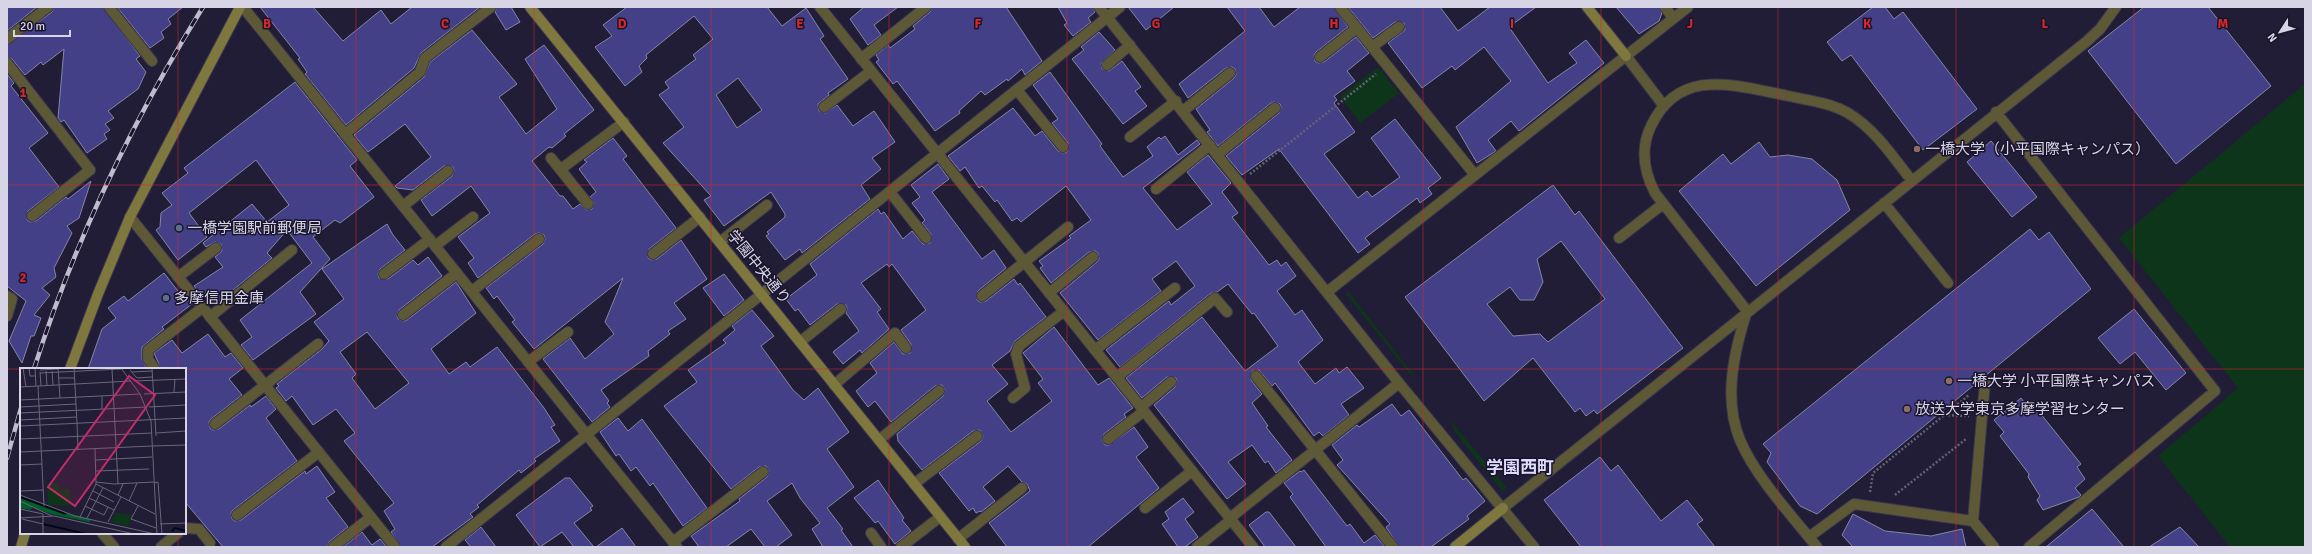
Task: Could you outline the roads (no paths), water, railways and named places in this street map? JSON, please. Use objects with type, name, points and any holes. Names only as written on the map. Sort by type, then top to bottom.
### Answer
[{"type":"street","points":[[7,39],[48,7]]},
{"type":"street","points":[[109,7],[152,61]]},
{"type":"street","points":[[70,368],[98,294],[130,217],[242,7],[675,544],[763,472]]},
{"type":"street","points":[[345,134],[420,72],[425,58],[491,7]]},
{"type":"street","name":"学園中央通り","points":[[530,7],[961,543]]},
{"type":"street","points":[[820,7],[1253,547]]},
{"type":"street","points":[[861,58],[926,7]]},
{"type":"street","points":[[1099,7],[1240,181],[1399,383],[1534,547]]},
{"type":"street","points":[[446,547],[1120,7]]},
{"type":"street","points":[[1340,7],[1474,175]]},
{"type":"street","points":[[1587,7],[1664,106]]},
{"type":"street","points":[[1665,7],[1673,18]]},
{"type":"street","points":[[1327,292],[1688,7]]},
{"type":"street","points":[[1455,547],[1747,311],[2086,42],[2100,29],[2116,7]]},
{"type":"street","points":[[1372,47],[1399,27]]},
{"type":"street","points":[[1320,57],[1357,28]]},
{"type":"street","points":[[1107,65],[1130,45]]},
{"type":"street","points":[[7,63],[90,170],[32,216]]},
{"type":"street","points":[[824,107],[871,71]]},
{"type":"street","points":[[1183,111],[1230,73]]},
{"type":"street","points":[[1747,311],[1663,204],[1649,182],[1644,154],[1648,132],[1664,106],[1686,90],[1698,85],[1716,83],[1829,105],[1847,113],[1863,123],[1912,181]]},
{"type":"street","points":[[1017,90],[1063,147]]},
{"type":"street","points":[[1130,136],[1176,102]]},
{"type":"street","points":[[1218,154],[1275,108]]},
{"type":"street","points":[[1996,112],[2215,391],[2029,547]]},
{"type":"street","points":[[561,170],[624,122]]},
{"type":"street","points":[[1156,190],[1210,145]]},
{"type":"street","points":[[552,158],[588,204]]},
{"type":"street","points":[[403,206],[448,171]]},
{"type":"street","points":[[890,192],[926,238]]},
{"type":"street","points":[[1884,203],[1948,283]]},
{"type":"street","points":[[1619,238],[1663,204]]},
{"type":"street","points":[[720,242],[767,205]]},
{"type":"street","points":[[130,217],[395,547]]},
{"type":"street","points":[[653,254],[700,217]]},
{"type":"street","points":[[384,274],[432,242],[473,218]]},
{"type":"street","points":[[982,296],[1068,227]]},
{"type":"street","points":[[472,291],[539,239]]},
{"type":"street","points":[[178,277],[216,248]]},
{"type":"street","points":[[210,317],[292,250]]},
{"type":"street","points":[[1049,293],[1093,257]]},
{"type":"street","points":[[403,315],[457,273]]},
{"type":"street","points":[[1095,350],[1175,288]]},
{"type":"street","points":[[7,296],[12,299],[7,316]]},
{"type":"street","points":[[1117,377],[1215,298],[1227,312]]},
{"type":"street","points":[[154,368],[148,359],[148,350],[202,308]]},
{"type":"street","points":[[800,342],[841,309]]},
{"type":"street","points":[[1747,311],[1733,364],[1732,402],[1740,439],[1747,455],[1760,474],[1817,547]]},
{"type":"street","points":[[1013,398],[1025,388],[1016,354],[1019,346],[1064,312]]},
{"type":"street","points":[[528,362],[568,332]]},
{"type":"street","points":[[834,385],[895,333],[906,348]]},
{"type":"street","points":[[215,424],[318,344]]},
{"type":"street","points":[[1256,376],[1393,547]]},
{"type":"street","points":[[1108,438],[1143,409],[1171,382]]},
{"type":"street","points":[[1973,521],[1985,382]]},
{"type":"street","points":[[1197,547],[1399,383]]},
{"type":"street","points":[[879,440],[939,391]]},
{"type":"street","points":[[914,484],[977,436]]},
{"type":"street","points":[[237,515],[319,452]]},
{"type":"street","points":[[1145,508],[1192,470]]},
{"type":"street","points":[[961,543],[1022,488]]},
{"type":"street","points":[[1809,537],[1854,504],[1973,521],[1994,547]]},
{"type":"street","points":[[333,547],[371,517]]},
{"type":"street","points":[[901,547],[940,517]]},
{"type":"street","points":[[186,528],[199,529],[210,543]]},
{"type":"street","points":[[21,547],[25,534]]},
{"type":"street","points":[[106,534],[114,547]]},
{"type":"street","points":[[161,547],[177,534]]},
{"type":"street","points":[[871,534],[881,547]]},
{"type":"railway","points":[[34,368],[67,275],[107,183],[153,93],[203,7]]},
{"type":"railway","points":[[7,458],[20,412]]},
{"type":"place","name":"一橋大学（小平国際キャンパス）","points":[[1917,149]]},
{"type":"place","name":"一橋学園駅前郵便局","points":[[179,228]]},
{"type":"place","name":"多摩信用金庫","points":[[166,298]]},
{"type":"place","name":"一橋大学 小平国際キャンパス","points":[[1949,381]]},
{"type":"place","name":"放送大学東京多摩学習センター","points":[[1907,409]]},
{"type":"district","name":"学園西町","points":[[1520,467]]}]
